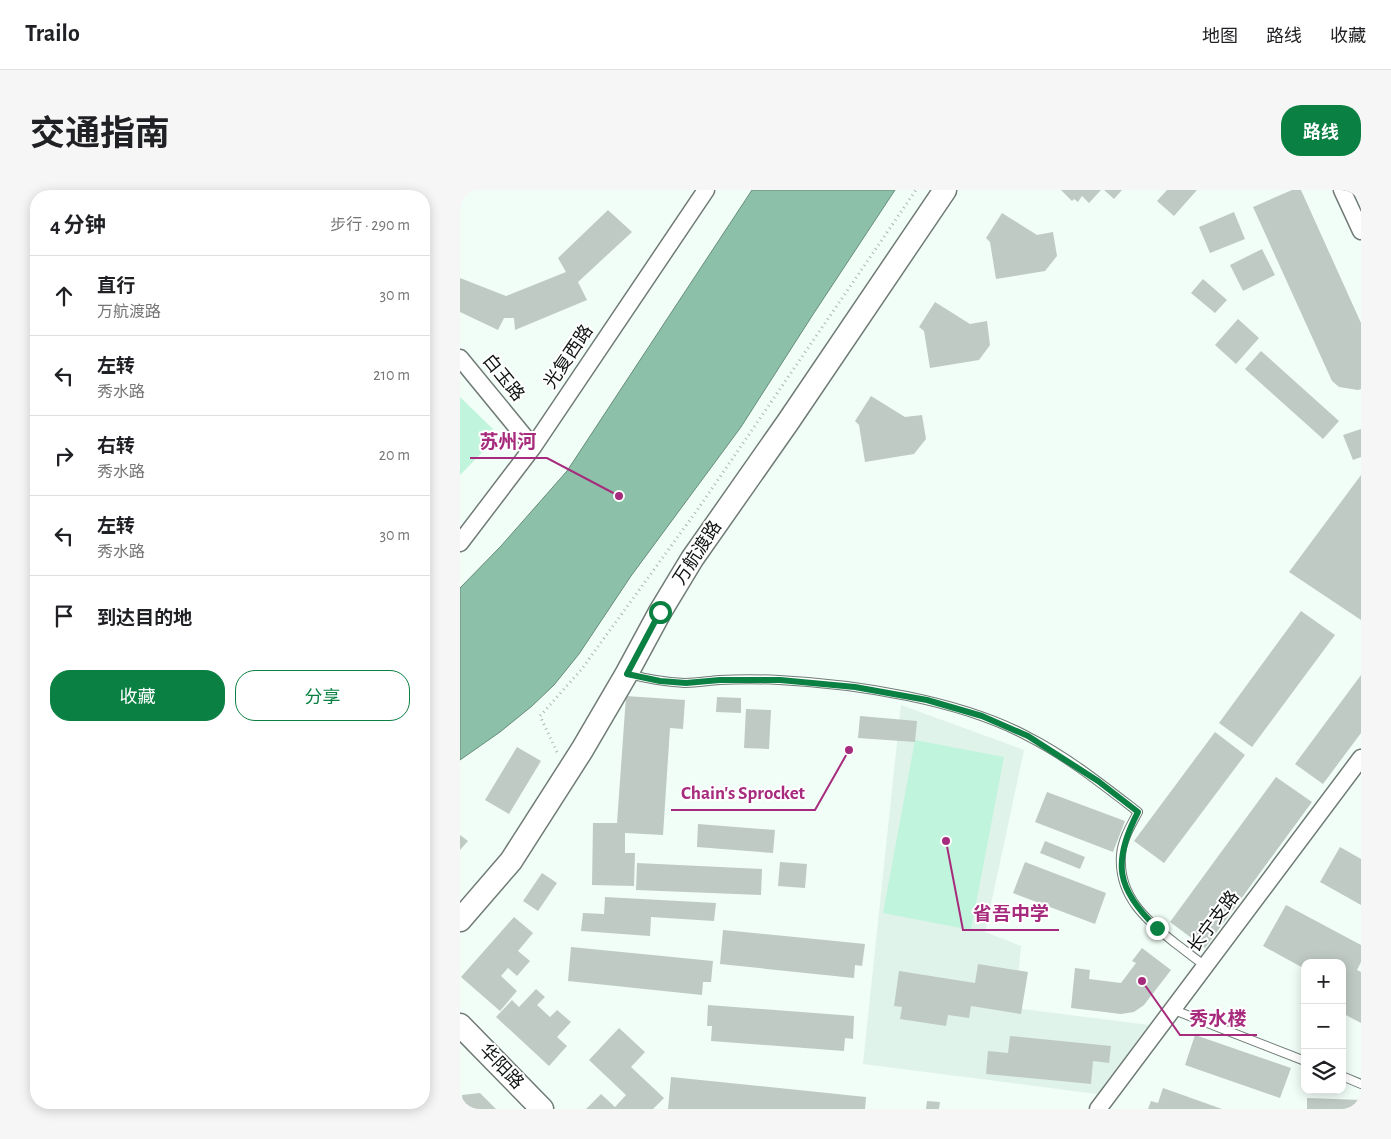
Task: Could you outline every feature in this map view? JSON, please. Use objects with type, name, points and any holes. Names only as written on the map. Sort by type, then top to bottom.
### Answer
[{"type":"street","name":"光复西路","points":[[460,543],[533,447],[706,190]]},
{"type":"street","name":"万航渡路","points":[[460,920],[511,861],[582,750],[692,559],[788,422],[945,190]]},
{"type":"street","points":[[1342,190],[1361,231]]},
{"type":"street","name":"白玉路","points":[[460,358],[533,447]]},
{"type":"street","name":"长宁支路","points":[[1098,1109],[1361,758]]},
{"type":"street","name":"华阳路","points":[[460,1025],[542,1109]]},
{"type":"lane","points":[[627,674],[660,681],[686,683],[720,680],[780,680],[855,687],[927,700],[982,716],[1028,736],[1098,781],[1138,812],[1127,834],[1121,854],[1122,873],[1128,894],[1140,912],[1157,928],[1206,966]]},
{"type":"lane","points":[[1174,1010],[1301,1059]]},
{"type":"lane","points":[[1346,1078],[1361,1084]]},
{"type":"shaded area","points":[[752,190],[895,190],[741,427],[631,576],[579,654],[554,685],[532,706],[500,732],[460,760],[460,588],[501,546],[567,471]]},
{"type":"shaded area","points":[[460,397],[499,435],[460,475]]},
{"type":"shaded area","points":[[901,705],[1024,750],[985,932],[1021,946],[1015,1008],[1149,1025],[1097,1094],[863,1064]]},
{"type":"shaded area","points":[[915,740],[1004,757],[971,930],[883,913]]},
{"type":"building","points":[[1061,190],[1101,190],[1089,203],[1082,196],[1078,202],[1074,199],[1072,201]]},
{"type":"building","points":[[1104,190],[1122,190],[1114,199]]},
{"type":"building","points":[[1167,190],[1197,190],[1174,216],[1157,201]]},
{"type":"building","points":[[1292,190],[1301,190],[1361,323],[1361,389],[1339,387],[1332,381],[1253,207]]},
{"type":"building","points":[[608,210],[632,232],[578,282],[587,300],[515,330],[514,318],[504,318],[498,330],[460,312],[460,278],[506,296],[566,272],[558,258]]},
{"type":"building","points":[[1234,212],[1245,239],[1210,253],[1199,227]]},
{"type":"building","points":[[1002,213],[1037,235],[1053,232],[1057,256],[1045,271],[996,279],[990,242],[986,238]]},
{"type":"building","points":[[1262,249],[1275,275],[1243,291],[1230,265]]},
{"type":"building","points":[[1203,279],[1227,300],[1215,313],[1191,293]]},
{"type":"building","points":[[935,302],[970,324],[987,321],[990,345],[979,360],[930,368],[924,331],[919,327]]},
{"type":"building","points":[[1238,319],[1259,338],[1236,364],[1215,345]]},
{"type":"building","points":[[1261,351],[1339,421],[1323,439],[1245,369]]},
{"type":"building","points":[[871,396],[905,417],[922,415],[926,439],[914,454],[865,462],[859,425],[855,421]]},
{"type":"building","points":[[1361,429],[1361,457],[1353,460],[1343,435]]},
{"type":"building","points":[[1361,475],[1361,620],[1289,572]]},
{"type":"building","points":[[1301,611],[1335,635],[1252,747],[1219,723]]},
{"type":"building","points":[[1361,675],[1361,733],[1323,784],[1295,764]]},
{"type":"building","points":[[626,696],[685,700],[683,729],[670,728],[663,835],[625,833],[625,853],[635,853],[634,886],[592,885],[593,823],[617,823]]},
{"type":"building","points":[[717,697],[741,698],[741,713],[716,712]]},
{"type":"building","points":[[746,709],[771,710],[769,749],[744,748]]},
{"type":"building","points":[[860,716],[917,721],[915,742],[858,738]]},
{"type":"building","points":[[1215,732],[1245,755],[1164,863],[1134,841]]},
{"type":"building","points":[[517,747],[541,761],[509,814],[485,800]]},
{"type":"building","points":[[1276,777],[1312,802],[1205,948],[1170,922]]},
{"type":"building","points":[[1047,792],[1125,821],[1113,852],[1035,822]]},
{"type":"building","points":[[698,824],[775,830],[773,853],[697,847]]},
{"type":"building","points":[[460,835],[468,841],[460,850]]},
{"type":"building","points":[[1045,841],[1085,857],[1080,869],[1040,853]]},
{"type":"building","points":[[1340,847],[1361,859],[1361,905],[1320,882]]},
{"type":"building","points":[[780,862],[807,864],[805,888],[778,886]]},
{"type":"building","points":[[1025,862],[1106,893],[1095,924],[1013,893]]},
{"type":"building","points":[[637,863],[762,869],[761,895],[636,890]]},
{"type":"building","points":[[542,873],[557,883],[538,911],[523,901]]},
{"type":"building","points":[[605,897],[716,903],[714,921],[651,917],[650,936],[581,931],[583,913],[604,914]]},
{"type":"building","points":[[1286,905],[1361,945],[1361,962],[1357,970],[1361,972],[1361,1023],[1346,1015],[1346,959],[1301,959],[1301,967],[1263,946]]},
{"type":"building","points":[[514,917],[533,933],[518,951],[530,961],[517,976],[508,968],[501,976],[517,991],[500,1011],[461,977]]},
{"type":"building","points":[[723,930],[865,944],[862,966],[855,965],[854,978],[720,964]]},
{"type":"building","points":[[571,947],[713,961],[711,982],[703,982],[702,995],[568,981]]},
{"type":"building","points":[[1142,948],[1171,970],[1144,1005],[1134,1012],[1121,1014],[1071,1008],[1075,968],[1090,970],[1089,979],[1121,983],[1136,963],[1132,961]]},
{"type":"building","points":[[978,964],[1028,972],[1021,1014],[971,1006],[969,1018],[948,1015],[946,1026],[900,1019],[902,1007],[894,1006],[899,971],[975,983]]},
{"type":"building","points":[[536,989],[545,997],[537,1005],[550,1017],[557,1010],[571,1022],[557,1037],[567,1046],[549,1066],[496,1017],[512,1000],[519,1007]]},
{"type":"building","points":[[708,1005],[854,1016],[853,1039],[845,1038],[844,1051],[711,1041],[712,1026],[707,1026]]},
{"type":"building","points":[[619,1028],[645,1052],[631,1067],[664,1098],[653,1109],[586,1109],[601,1094],[615,1107],[626,1095],[589,1060]]},
{"type":"building","points":[[1195,1035],[1291,1068],[1280,1098],[1185,1065]]},
{"type":"building","points":[[1010,1036],[1111,1046],[1109,1063],[1093,1061],[1091,1084],[986,1074],[988,1051],[1008,1053]]},
{"type":"building","points":[[671,1077],[866,1097],[865,1109],[668,1109]]},
{"type":"building","points":[[1163,1088],[1222,1109],[1148,1109],[1151,1101],[1158,1103]]},
{"type":"building","points":[[480,1093],[496,1109],[463,1109],[462,1095]]},
{"type":"building","points":[[1307,1098],[1361,1100],[1361,1109],[1307,1109]]},
{"type":"building","points":[[927,1101],[940,1102],[939,1109],[926,1109]]},
{"type":"place","name":"苏州河","points":[[619,496]]},
{"type":"place","name":"Chain's Sprocket","points":[[849,750]]},
{"type":"place","name":"省吾中学","points":[[946,841]]},
{"type":"place","name":"秀水楼","points":[[1142,981]]},
{"type":"route","points":[[660,612],[627,674],[660,681],[686,683],[720,680],[780,680],[855,687],[927,700],[982,716],[1028,736],[1064,758],[1138,812],[1127,834],[1121,854],[1122,873],[1128,894],[1140,912],[1157,928]]}]
